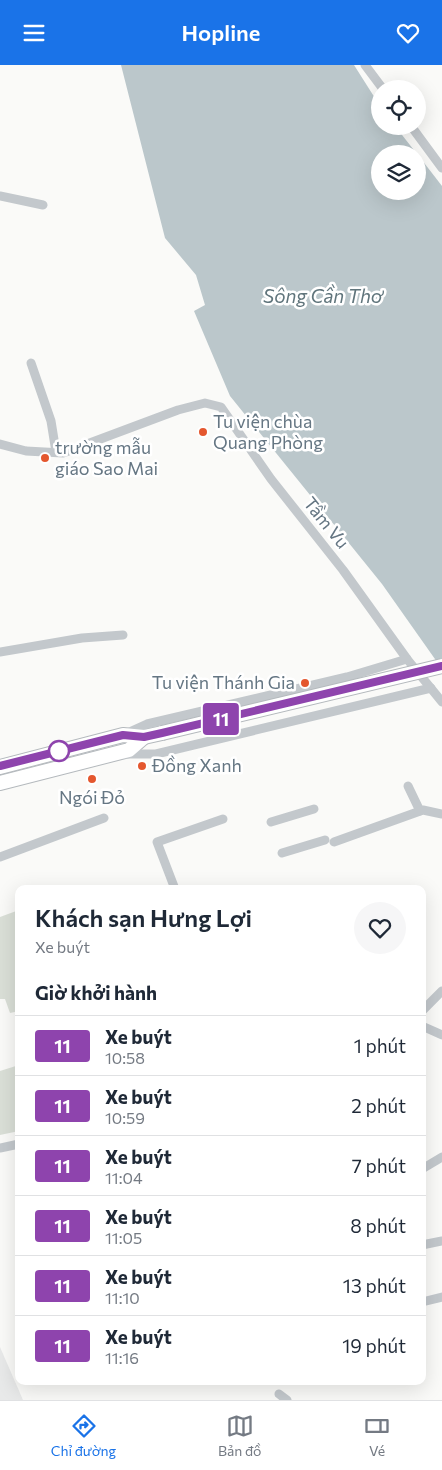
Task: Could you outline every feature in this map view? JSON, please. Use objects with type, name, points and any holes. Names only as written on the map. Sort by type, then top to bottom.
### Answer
[{"type":"highway","points":[[0,767],[123,735],[144,737],[442,666]]},
{"type":"highway","points":[[0,783],[129,750],[144,737]]},
{"type":"street","points":[[366,65],[377,80]]},
{"type":"street","points":[[418,135],[442,168]]},
{"type":"street","points":[[0,196],[43,205]]},
{"type":"street","points":[[0,444],[26,451],[56,452],[52,421],[31,363]]},
{"type":"street","name":"Tầm Vu","points":[[56,452],[63,453],[194,405],[205,403],[221,407],[270,479],[343,570],[407,659],[442,703]]},
{"type":"street","points":[[0,652],[82,638],[124,635]]},
{"type":"street","points":[[123,735],[147,724],[347,677],[407,659]]},
{"type":"street","points":[[116,753],[156,754],[431,688]]},
{"type":"street","points":[[408,786],[420,811]]},
{"type":"street","points":[[272,823],[314,809]]},
{"type":"street","points":[[282,853],[330,841],[420,811],[442,815]]},
{"type":"street","points":[[0,857],[104,818]]},
{"type":"street","points":[[173,885],[157,842],[223,819]]},
{"type":"street","points":[[426,1007],[442,991]]},
{"type":"street","points":[[426,1028],[442,1035]]},
{"type":"street","points":[[0,1148],[15,1145]]},
{"type":"street","points":[[426,1167],[442,1157]]},
{"type":"street","points":[[426,1244],[442,1241]]},
{"type":"street","points":[[426,1301],[442,1297]]},
{"type":"street","points":[[279,1394],[287,1400]]},
{"type":"shaded area","points":[[15,911],[15,1012],[10,1013],[5,999],[0,999],[0,917]]},
{"type":"shaded area","points":[[15,1066],[15,1132],[0,1135],[0,1071]]},
{"type":"shaded area","points":[[0,1347],[23,1400],[0,1400]]},
{"type":"water","name":"Sông Cần Thơ","points":[[121,65],[354,65],[371,92],[371,135],[402,135],[410,145],[371,145],[371,200],[426,200],[426,165],[442,186],[442,669],[382,584],[230,396],[194,311],[205,305],[196,275],[165,238]]},
{"type":"bus line","name":"11","points":[[0,766],[123,735],[144,737],[162,733],[442,666]]},
{"type":"place","name":"Tu viện chùa Quang Phòng","points":[[203,432]]},
{"type":"place","name":"trường mẫu giáo Sao Mai","points":[[45,458]]},
{"type":"place","name":"Tu viện Thánh Gia","points":[[305,683]]},
{"type":"place","name":"Đồng Xanh","points":[[142,766]]},
{"type":"place","name":"Ngói Đỏ","points":[[92,779]]}]
